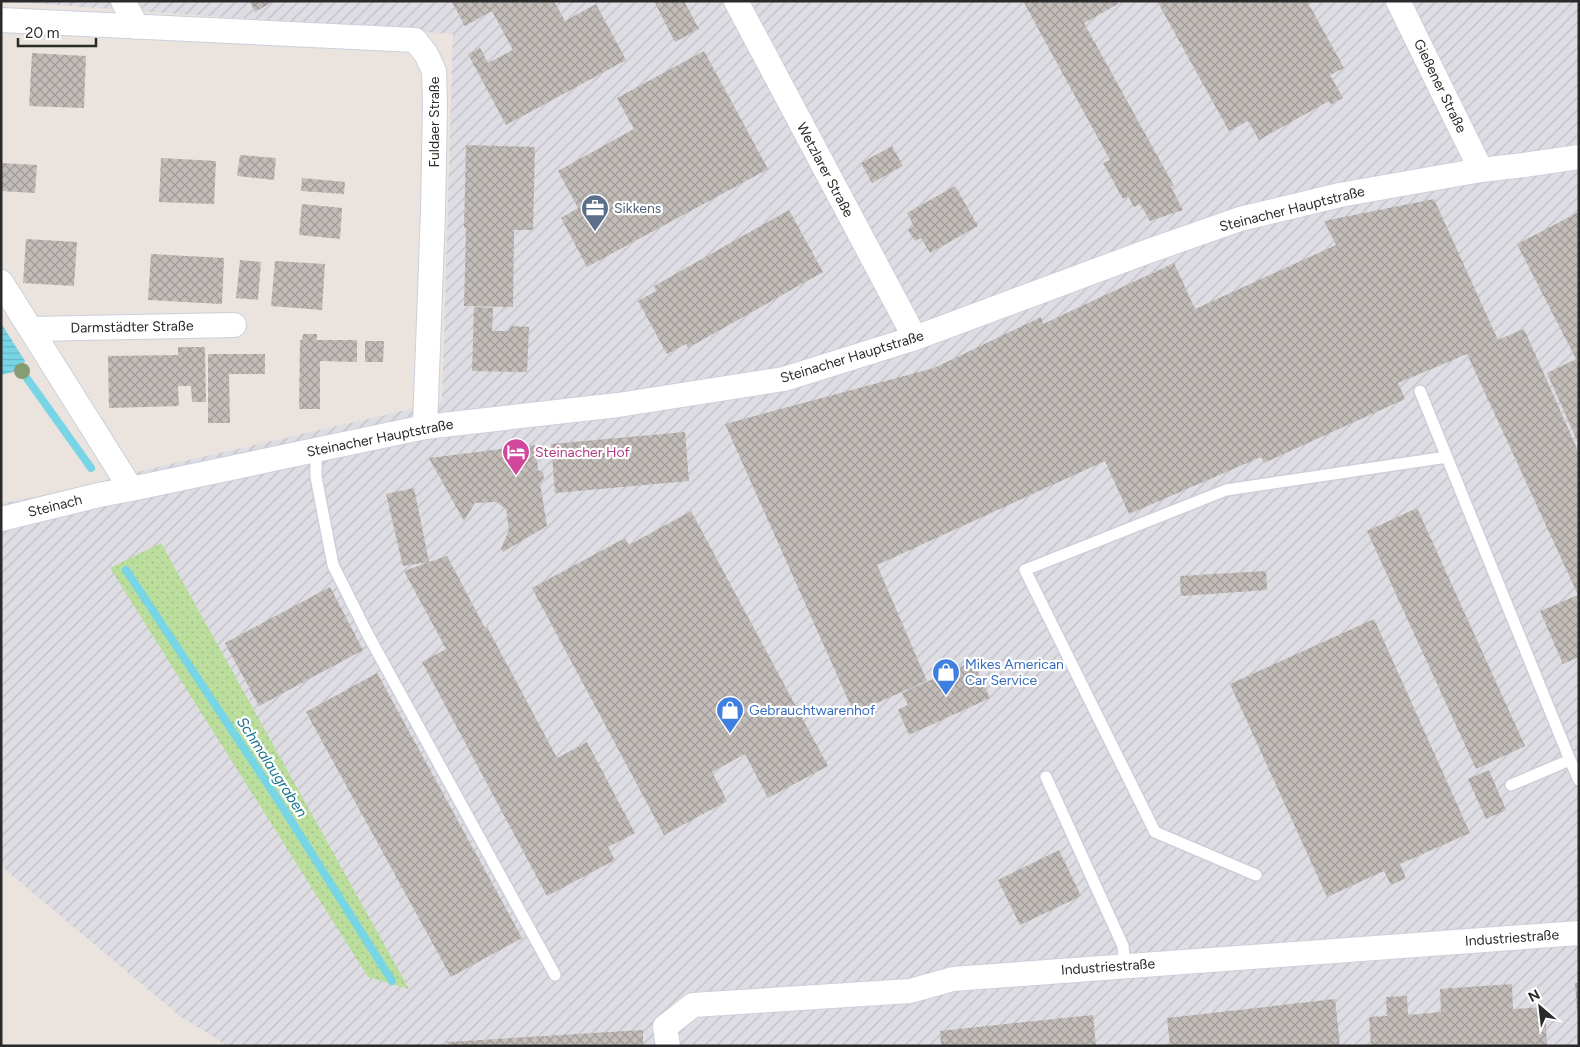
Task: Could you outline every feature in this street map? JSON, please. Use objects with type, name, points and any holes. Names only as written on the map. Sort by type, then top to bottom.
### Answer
[{"type":"street","points":[[123,1],[138,27]]},
{"type":"street","name":"Wetzlarer Straße","points":[[736,1],[915,338]]},
{"type":"street","name":"Gießener Straße","points":[[1398,1],[1481,170]]},
{"type":"street","points":[[1,20],[138,27]]},
{"type":"street","name":"Fuldaer Straße","points":[[138,27],[415,40],[426,54],[434,71],[435,104],[425,427]]},
{"type":"street","name":"Steinacher Hauptstraße","points":[[120,491],[425,427],[618,405],[784,379],[915,338],[1137,255],[1240,219],[1340,196],[1481,170],[1579,157]]},
{"type":"street","points":[[1,282],[31,328],[120,491]]},
{"type":"street","name":"Darmstädter Straße","points":[[31,328],[234,325]]},
{"type":"street","name":"Steinach","points":[[1,519],[120,491]]},
{"type":"street","name":"Industriestraße","points":[[668,1046],[665,1028],[693,1005],[910,991],[953,979],[1579,933]]},
{"type":"lane","points":[[1420,391],[1579,780]]},
{"type":"lane","points":[[316,450],[316,477],[333,565],[367,633],[555,975]]},
{"type":"lane","points":[[1256,875],[1155,832],[1025,570],[1226,490],[1447,457]]},
{"type":"lane","points":[[1511,785],[1570,760]]},
{"type":"lane","points":[[1046,777],[1123,946],[1125,966]]},
{"type":"shaded area","points":[[1,1],[1579,1],[1579,1046],[228,1046],[181,1017],[1,866],[1,504],[90,485],[128,474],[442,402],[453,34]]},
{"type":"green space","points":[[161,543],[409,989],[368,977],[110,568]]},
{"type":"water","points":[[1,323],[25,361],[21,370],[1,375]]},
{"type":"building","points":[[249,1],[274,1],[255,12]]},
{"type":"building","points":[[451,1],[554,1],[565,21],[596,4],[626,60],[506,125],[468,54],[480,48],[488,63],[513,50],[492,11],[465,26]]},
{"type":"building","points":[[654,1],[684,1],[699,29],[675,42]]},
{"type":"building","points":[[1023,1],[1116,1],[1118,4],[1084,23],[1174,186],[1171,187],[1183,210],[1150,221],[1140,204],[1134,207],[1128,196],[1123,199],[1103,163],[1110,160]]},
{"type":"building","points":[[1157,1],[1307,1],[1344,68],[1330,75],[1343,98],[1330,105],[1329,101],[1259,140],[1248,121],[1229,131]]},
{"type":"building","points":[[704,51],[768,169],[587,267],[561,218],[578,208],[558,171],[634,129],[617,98]]},
{"type":"building","points":[[32,53],[86,56],[84,108],[29,106]]},
{"type":"building","points":[[466,145],[535,147],[533,230],[514,230],[513,307],[464,306]]},
{"type":"building","points":[[892,146],[903,166],[872,183],[861,163]]},
{"type":"building","points":[[240,155],[276,158],[274,180],[237,176]]},
{"type":"building","points":[[161,158],[216,161],[214,204],[159,202]]},
{"type":"building","points":[[1,163],[37,165],[35,193],[1,191]]},
{"type":"building","points":[[302,178],[345,182],[344,194],[301,191]]},
{"type":"building","points":[[955,186],[978,226],[930,253],[921,238],[915,241],[908,230],[914,226],[907,213]]},
{"type":"building","points":[[1434,199],[1498,340],[1524,329],[1579,453],[1579,657],[1563,664],[1540,611],[1578,595],[1467,354],[1398,383],[1405,399],[1264,463],[1261,457],[1129,514],[1105,461],[877,565],[927,681],[854,713],[725,424],[934,368],[1041,317],[1043,324],[1174,263],[1195,309],[1336,245],[1324,221]]},
{"type":"building","points":[[302,204],[342,208],[340,239],[299,235]]},
{"type":"building","points":[[789,210],[823,272],[688,348],[686,344],[667,354],[638,301],[656,291],[654,286]]},
{"type":"building","points":[[1579,212],[1579,445],[1547,373],[1576,359],[1517,244]]},
{"type":"building","points":[[26,239],[77,242],[74,286],[23,283]]},
{"type":"building","points":[[151,254],[224,258],[222,304],[148,300]]},
{"type":"building","points":[[240,260],[261,262],[258,300],[236,298]]},
{"type":"building","points":[[275,261],[325,264],[322,310],[271,306]]},
{"type":"building","points":[[474,307],[493,308],[492,331],[509,331],[510,326],[529,327],[527,372],[472,371]]},
{"type":"building","points":[[303,334],[317,334],[317,340],[357,340],[357,362],[320,361],[320,409],[299,409],[300,340],[302,340]]},
{"type":"building","points":[[365,341],[384,341],[383,362],[365,362]]},
{"type":"building","points":[[178,347],[205,347],[206,402],[192,402],[191,386],[178,386],[179,406],[109,408],[108,356],[178,355]]},
{"type":"building","points":[[208,354],[265,354],[265,374],[229,374],[230,423],[208,423]]},
{"type":"building","points":[[685,432],[689,481],[555,493],[551,444]]},
{"type":"building","points":[[535,445],[538,470],[543,473],[544,479],[540,483],[547,526],[503,552],[501,549],[509,530],[506,509],[497,502],[475,503],[464,521],[429,458]]},
{"type":"building","points":[[414,488],[429,562],[403,566],[386,494]]},
{"type":"building","points":[[1417,508],[1525,746],[1476,769],[1367,531]]},
{"type":"building","points":[[691,511],[828,766],[768,798],[745,754],[712,772],[727,801],[664,835],[532,588],[625,538],[629,545]]},
{"type":"building","points":[[447,556],[557,758],[587,742],[635,833],[608,847],[615,860],[547,896],[422,662],[446,649],[404,571]]},
{"type":"building","points":[[1266,571],[1267,590],[1181,596],[1180,576]]},
{"type":"building","points":[[330,587],[363,650],[259,706],[225,643]]},
{"type":"building","points":[[1374,619],[1470,833],[1400,864],[1406,878],[1391,885],[1384,871],[1327,897],[1230,684]]},
{"type":"building","name":"Mikes American Car Service","points":[[973,661],[990,698],[909,735],[898,710],[908,705],[902,693]]},
{"type":"building","points":[[377,673],[522,938],[451,977],[306,712]]},
{"type":"building","points":[[1489,770],[1506,810],[1486,819],[1468,779]]},
{"type":"building","points":[[1059,850],[1081,896],[1020,925],[998,880]]},
{"type":"building","points":[[1575,983],[1579,983],[1579,1009],[1577,1010]]},
{"type":"building","points":[[1512,984],[1513,1009],[1545,1007],[1547,1046],[1371,1046],[1369,1017],[1387,1016],[1386,997],[1407,996],[1408,1015],[1441,1012],[1440,989]]},
{"type":"building","points":[[1335,999],[1340,1046],[1170,1046],[1167,1018]]},
{"type":"building","points":[[1093,1015],[1096,1046],[941,1046],[940,1031]]},
{"type":"building","points":[[643,1030],[643,1046],[449,1046],[447,1042]]},
{"type":"waterway","name":"Schmalaugraben","points":[[21,370],[91,468]]},
{"type":"waterway","name":"Schmalaugraben","points":[[126,570],[278,800],[392,981]]},
{"type":"place","name":"Sikkens","points":[[595,232]]},
{"type":"place","name":"Steinacher Hof","points":[[516,476]]},
{"type":"place","name":"Mikes American Car Service","points":[[946,696]]},
{"type":"place","name":"Gebrauchtwarenhof","points":[[730,734]]}]
